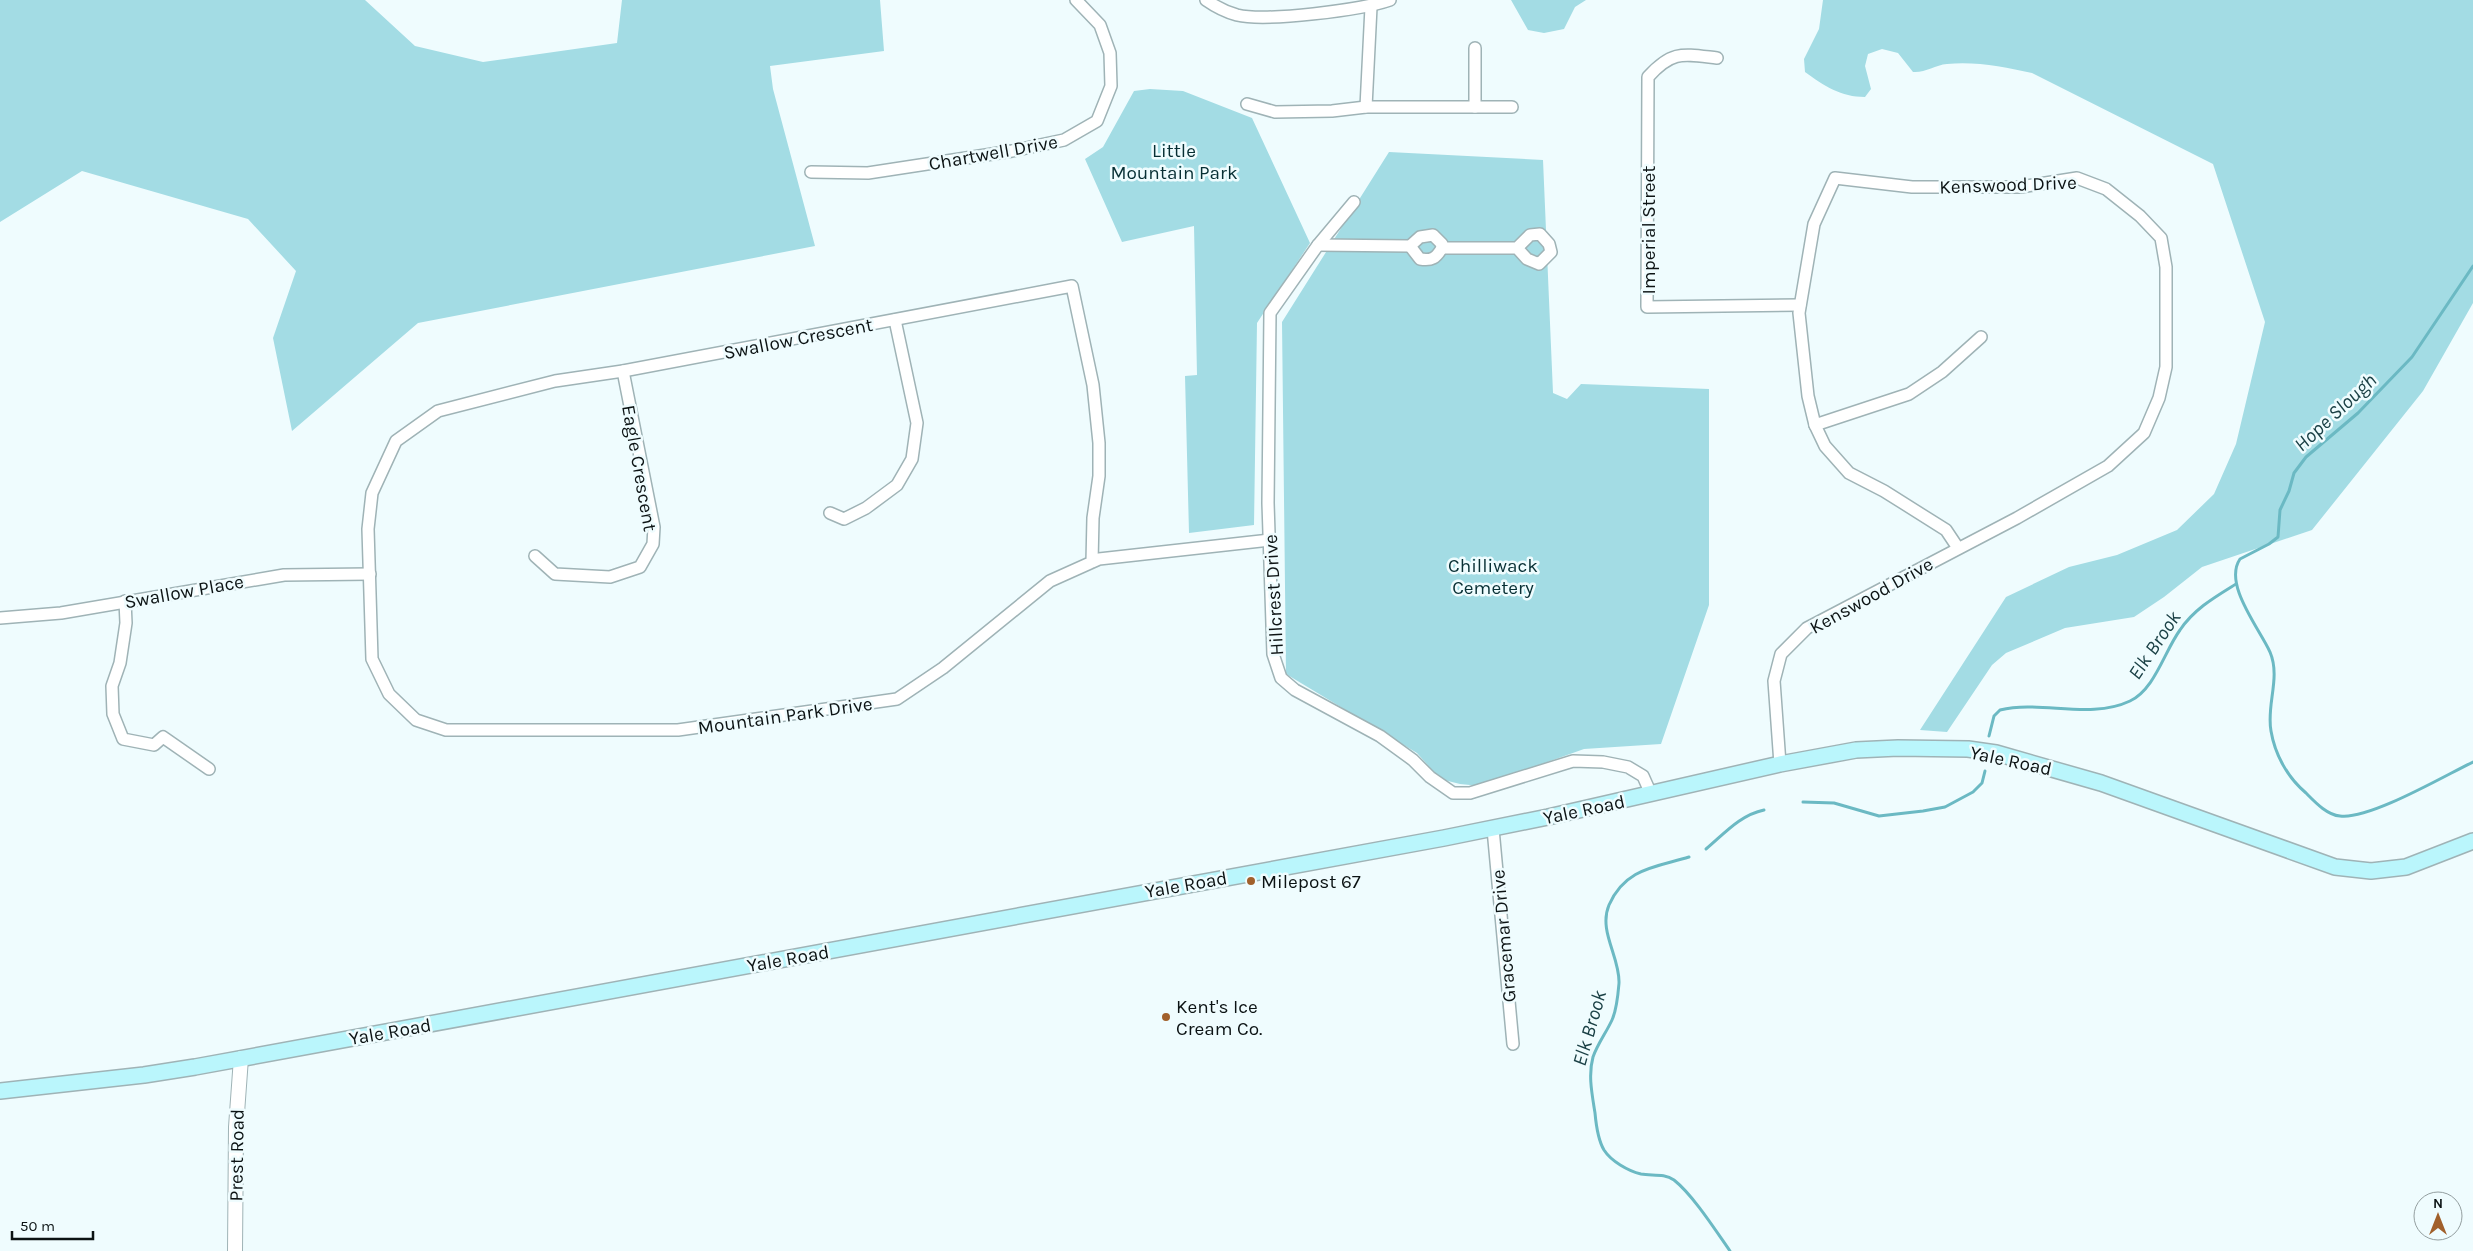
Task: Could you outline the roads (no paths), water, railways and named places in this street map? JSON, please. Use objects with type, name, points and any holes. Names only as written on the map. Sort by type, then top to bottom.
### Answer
[{"type":"main road","name":"Yale Road","points":[[0,1092],[144,1075],[1493,828],[1780,764],[1856,750],[1898,748],[1968,749],[1996,753],[2100,783],[2326,864],[2344,868],[2371,871],[2406,867],[2473,840]]},
{"type":"street","name":"Chartwell Drive","points":[[811,172],[868,173],[1012,151],[1064,140],[1097,121],[1111,86],[1110,53],[1100,26],[1076,0]]},
{"type":"street","points":[[1206,0],[1216,7],[1238,15],[1262,17],[1372,6],[1390,0]]},
{"type":"street","points":[[1366,106],[1372,6]]},
{"type":"street","points":[[1475,48],[1475,107]]},
{"type":"street","name":"Imperial Street","points":[[1716,58],[1685,54],[1663,61],[1648,77],[1647,307],[1800,305]]},
{"type":"street","points":[[1247,104],[1275,112],[1332,111],[1366,106],[1512,108]]},
{"type":"street","name":"Kenswood Drive","points":[[1780,764],[1774,681],[1781,654],[1807,628],[2017,518],[2108,466],[2144,433],[2160,398],[2166,367],[2166,266],[2160,238],[2140,216],[2106,188],[2077,178],[2020,188],[1912,188],[1835,178],[1814,224],[1799,313],[1808,396],[1815,424],[1825,446],[1848,473],[1884,491],[1939,525],[1946,530],[1958,548]]},
{"type":"street","name":"Hillcrest Drive","points":[[1354,202],[1318,245],[1270,313],[1272,654],[1281,678],[1295,690],[1380,736],[1453,793],[1470,793],[1573,761],[1603,762],[1628,767],[1643,776],[1651,794]]},
{"type":"street","points":[[1318,245],[1410,246],[1420,237],[1433,235],[1442,244],[1442,248],[1437,256],[1430,260],[1420,259],[1410,246]]},
{"type":"street","points":[[1442,248],[1517,248]]},
{"type":"street","name":"Swallow Crescent","points":[[370,574],[368,529],[372,493],[396,441],[438,411],[555,381],[623,371],[1072,286],[1093,385],[1099,443],[1099,476],[1093,518],[1092,562]]},
{"type":"street","points":[[830,513],[844,519],[866,508],[896,485],[912,459],[917,422],[894,320]]},
{"type":"street","points":[[1815,424],[1908,394],[1942,372],[1981,337]]},
{"type":"street","name":"Eagle Crescent","points":[[535,556],[555,574],[610,578],[640,567],[653,544],[654,527],[623,371]]},
{"type":"street","name":"Mountain Park Drive","points":[[370,574],[372,660],[389,694],[416,720],[446,730],[678,730],[896,699],[943,668],[1050,581],[1099,559],[1270,540]]},
{"type":"street","name":"Swallow Place","points":[[0,618],[61,613],[284,575],[370,574]]},
{"type":"street","points":[[125,601],[126,623],[120,662],[112,686],[113,714],[123,739],[154,745],[163,737],[209,769]]},
{"type":"street","name":"Gracemar Drive","points":[[1493,828],[1513,1044]]},
{"type":"street","name":"Prest Road","points":[[234,1251],[236,1127],[240,1058]]},
{"type":"waterway","name":"Hope Slough","points":[[2473,266],[2412,357],[2358,413],[2306,457],[2294,473],[2289,491],[2280,510],[2278,537],[2269,544],[2240,559],[2236,569],[2236,581],[2244,606],[2270,652],[2273,662],[2274,682],[2270,721],[2276,749],[2288,773],[2299,787],[2322,808],[2340,816],[2369,811],[2406,796],[2473,762]]},
{"type":"waterway","name":"Elk Brook","points":[[1989,736],[1994,716],[2000,710],[2032,707],[2082,710],[2099,709],[2130,701],[2139,695],[2153,679],[2174,639],[2192,616],[2205,604],[2236,584]]},
{"type":"waterway","name":"Elk Brook","points":[[1803,802],[1834,803],[1879,816],[1923,811],[1945,807],[1973,792],[1982,783],[1985,771]]},
{"type":"waterway","name":"Elk Brook","points":[[1706,849],[1747,816],[1764,810]]},
{"type":"waterway","name":"Elk Brook","points":[[1689,857],[1653,867],[1633,876],[1624,883],[1609,905],[1606,924],[1619,983],[1614,1016],[1593,1057],[1591,1071],[1592,1092],[1599,1137],[1607,1154],[1615,1162],[1631,1171],[1641,1174],[1666,1176],[1674,1180],[1696,1204],[1730,1251]]},
{"type":"place","name":"Milepost 67","points":[[1251,881]]},
{"type":"place","name":"Kent's Ice Cream Co.","points":[[1166,1017]]},
{"type":"park label","name":"Little Mountain Park","points":[[1174,161]]},
{"type":"park label","name":"Chilliwack Cemetery","points":[[1493,576]]}]
